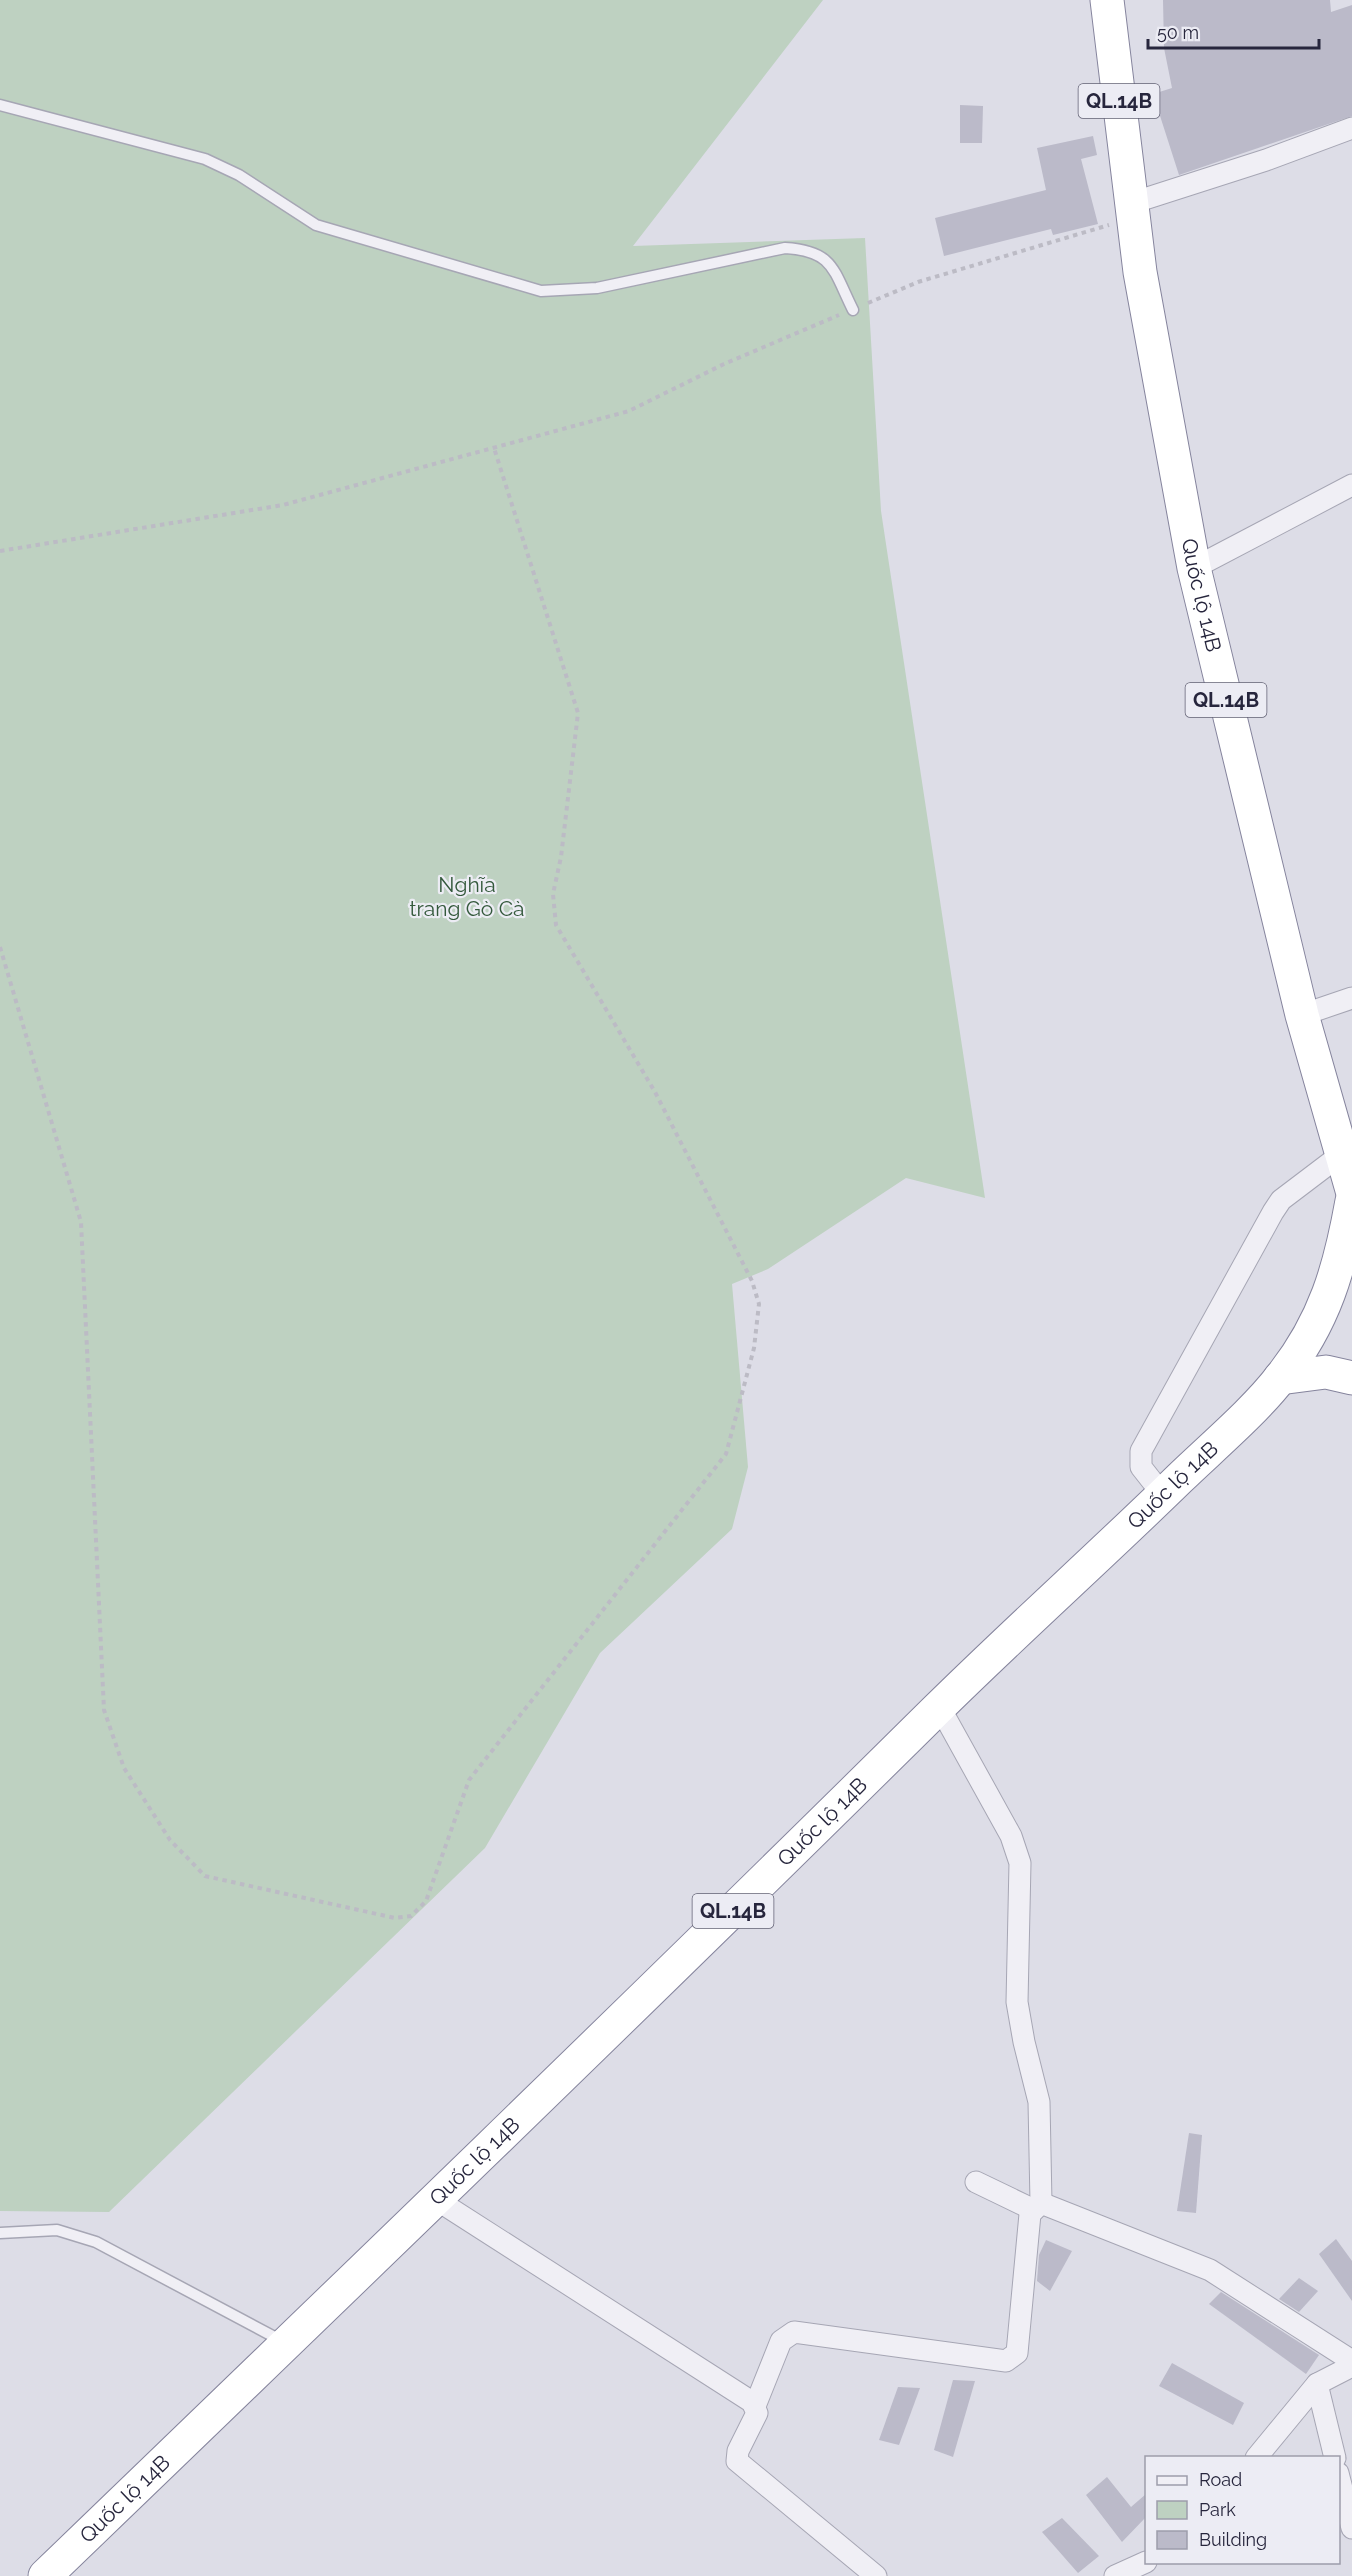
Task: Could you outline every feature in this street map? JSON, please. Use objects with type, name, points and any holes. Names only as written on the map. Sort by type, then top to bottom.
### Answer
[{"type":"highway","name":"QL.14B","points":[[1107,0],[1132,210]]},
{"type":"highway","name":"Quốc lộ 14B","points":[[1132,210],[1194,568],[1302,1015],[1352,1190]]},
{"type":"highway","name":"Quốc lộ 14B","points":[[45,2576],[437,2200],[939,1706],[1162,1495],[1280,1378],[1318,1322],[1332,1288],[1342,1255],[1352,1201]]},
{"type":"highway","points":[[1280,1378],[1326,1372],[1352,1378]]},
{"type":"street","points":[[1132,210],[1352,128]]},
{"type":"street","points":[[1194,568],[1352,485]]},
{"type":"street","points":[[1302,1015],[1352,998]]},
{"type":"street","points":[[1162,1495],[1141,1467],[1141,1451],[1281,1200],[1343,1153]]},
{"type":"street","points":[[876,2576],[737,2461],[738,2451],[757,2413],[755,2406],[781,2341],[794,2332],[1006,2361],[1017,2353],[1036,2206],[1040,2110],[1017,2002],[1020,1863],[1011,1836],[939,1706]]},
{"type":"street","points":[[976,2182],[1209,2270],[1352,2361]]},
{"type":"street","points":[[437,2200],[755,2406]]},
{"type":"street","points":[[1257,2456],[1317,2384],[1352,2366]]},
{"type":"street","points":[[1317,2384],[1335,2456]]},
{"type":"street","points":[[1340,2481],[1352,2528]]},
{"type":"street","points":[[1115,2576],[1145,2562]]},
{"type":"lane","points":[[0,105],[205,159],[239,176],[316,225],[541,291],[597,288],[785,248],[806,250],[822,256],[832,266],[853,310]]},
{"type":"lane","points":[[0,2233],[57,2230],[96,2242],[286,2343]]},
{"type":"path","points":[[0,551],[283,505],[630,411],[724,364],[918,282],[1132,210]]},
{"type":"path","points":[[0,947],[81,1222],[104,1710],[124,1768],[170,1840],[205,1876],[395,1918],[411,1916],[426,1901],[469,1780],[726,1454],[754,1348],[759,1304],[752,1281],[655,1092],[556,925],[553,894],[561,857],[578,713],[494,448]]},
{"type":"green space","name":"Nghĩa trang Gò Cà","points":[[0,0],[823,0],[633,246],[865,238],[881,511],[985,1198],[906,1178],[768,1269],[732,1284],[748,1467],[732,1529],[600,1653],[485,1848],[109,2212],[0,2211]]},
{"type":"building","points":[[1163,0],[1330,0],[1331,12],[1352,5],[1352,116],[1179,175],[1153,94],[1172,88],[1164,48]]},
{"type":"building","points":[[960,105],[983,106],[982,143],[960,143]]},
{"type":"building","points":[[1093,136],[1097,155],[1081,159],[1098,224],[1053,235],[1051,229],[944,256],[935,218],[1046,190],[1037,148]]},
{"type":"building","points":[[1189,2133],[1202,2135],[1196,2213],[1177,2211]]},
{"type":"building","points":[[1336,2239],[1352,2261],[1352,2301],[1319,2254]]},
{"type":"building","points":[[1046,2240],[1072,2251],[1050,2291],[1037,2281],[1039,2255]]},
{"type":"building","points":[[1299,2278],[1318,2291],[1299,2312],[1279,2299]]},
{"type":"building","points":[[1221,2292],[1319,2355],[1306,2374],[1209,2304]]},
{"type":"building","points":[[1172,2363],[1244,2403],[1233,2425],[1159,2386]]},
{"type":"building","points":[[953,2380],[975,2381],[953,2457],[934,2450]]},
{"type":"building","points":[[898,2387],[920,2388],[899,2445],[879,2440]]},
{"type":"building","points":[[1107,2477],[1131,2507],[1145,2495],[1145,2518],[1122,2542],[1086,2495]]},
{"type":"building","points":[[1062,2518],[1099,2556],[1078,2573],[1042,2532]]}]
